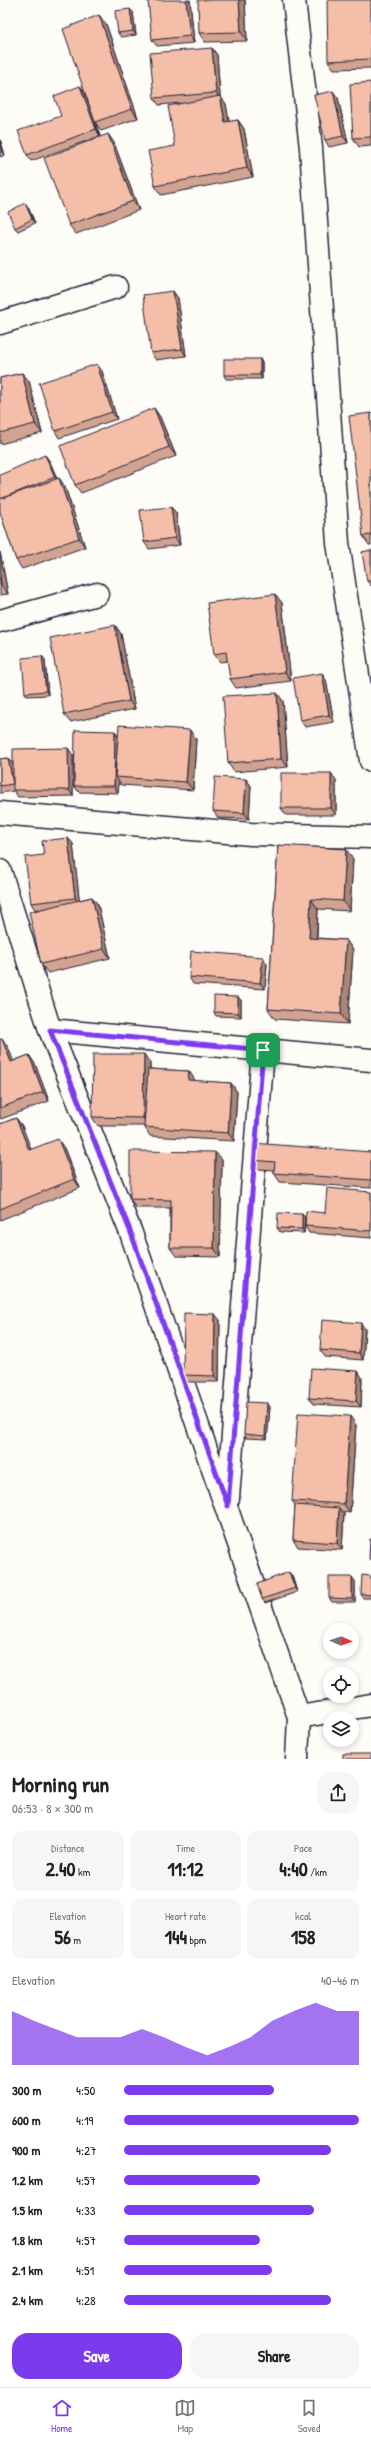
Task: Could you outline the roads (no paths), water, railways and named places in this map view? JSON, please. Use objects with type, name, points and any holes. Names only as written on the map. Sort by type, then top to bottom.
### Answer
[{"type":"street","points":[[294,0],[311,148],[312,186],[329,394],[338,542],[371,761]]},
{"type":"street","points":[[0,323],[116,287]]},
{"type":"street","points":[[0,620],[96,594]]},
{"type":"street","points":[[0,813],[251,834],[371,837]]},
{"type":"street","points":[[0,871],[50,1030],[131,1233],[228,1506],[299,1717],[297,1759]]},
{"type":"street","points":[[50,1030],[371,1060]]},
{"type":"street","points":[[228,1506],[263,1050]]},
{"type":"street","points":[[299,1717],[371,1705]]}]
